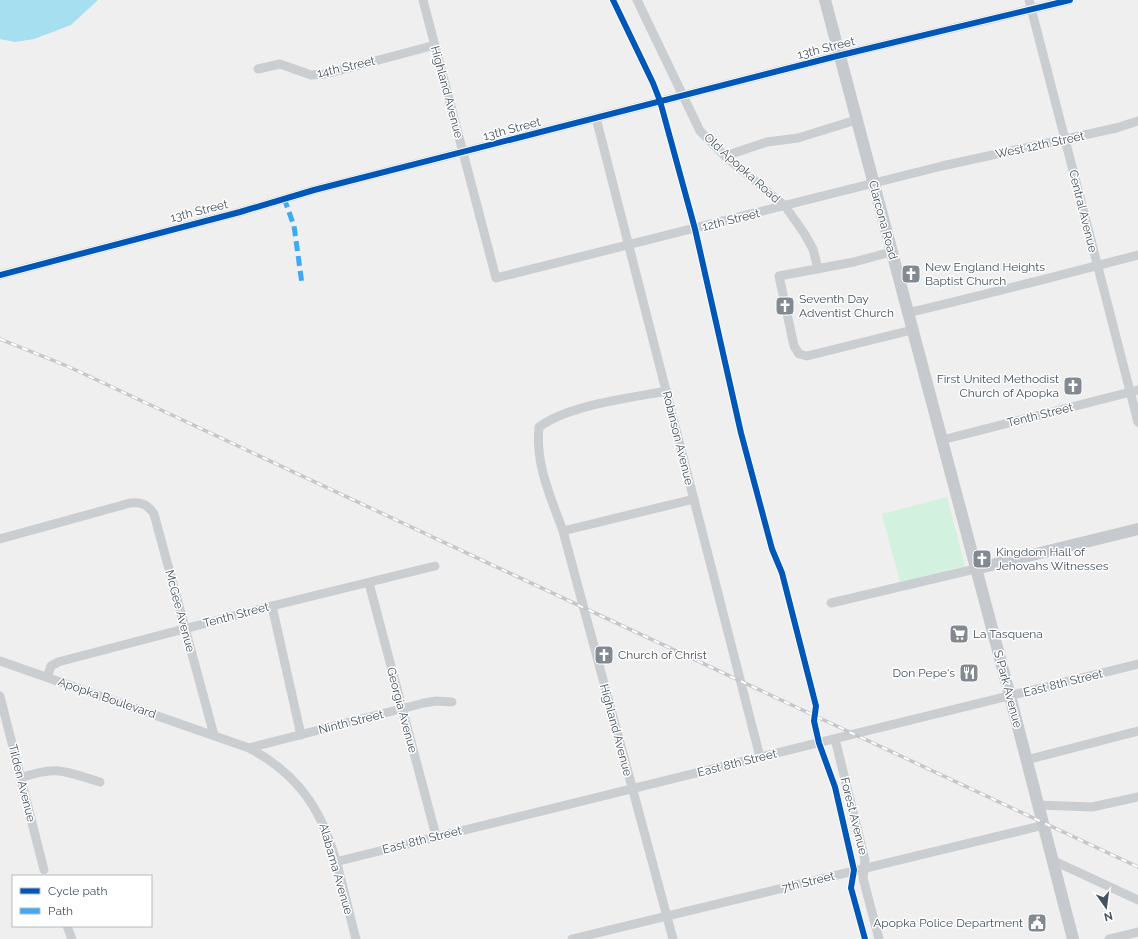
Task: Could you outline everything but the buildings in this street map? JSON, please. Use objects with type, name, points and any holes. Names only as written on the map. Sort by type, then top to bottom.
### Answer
[{"type":"main road","name":"Clarcona Road","points":[[825,0],[942,440]]},
{"type":"main road","name":"S Park Avenue","points":[[942,440],[1044,825],[1072,939]]},
{"type":"main road","points":[[975,569],[1138,529]]},
{"type":"street","name":"Highland Avenue","points":[[423,0],[496,278]]},
{"type":"street","name":"Old Apopka Road","points":[[637,0],[700,131],[725,156],[785,206],[813,249],[818,269]]},
{"type":"street","name":"Central Avenue","points":[[1029,0],[1097,266],[1134,391],[1138,422]]},
{"type":"street","name":"13th Street","points":[[0,275],[240,212],[314,190],[839,56],[1070,0]]},
{"type":"street","name":"14th Street","points":[[258,69],[280,64],[311,75],[326,74],[435,45]]},
{"type":"street","name":"Robinson Avenue","points":[[596,118],[760,757]]},
{"type":"street","points":[[725,156],[767,142],[798,138],[856,120]]},
{"type":"street","name":"West 12th Street","points":[[942,166],[1138,122]]},
{"type":"street","name":"12th Street","points":[[496,278],[942,166]]},
{"type":"street","points":[[891,252],[818,269],[779,276],[794,346],[799,354],[807,356],[912,330]]},
{"type":"street","points":[[907,313],[992,293],[1039,279],[1138,255]]},
{"type":"street","name":"Highland Avenue","points":[[667,391],[592,406],[550,419],[539,428],[538,441],[541,467],[563,531],[673,939]]},
{"type":"street","name":"Tenth Street","points":[[942,440],[1134,391]]},
{"type":"street","points":[[563,531],[694,499]]},
{"type":"street","name":"McGee Avenue","points":[[0,539],[130,503],[140,502],[147,505],[154,514],[214,735]]},
{"type":"street","name":"Tenth Street","points":[[47,677],[54,663],[272,606],[435,566]]},
{"type":"street","points":[[831,603],[975,569]]},
{"type":"street","name":"Georgia Avenue","points":[[369,583],[436,836]]},
{"type":"street","points":[[272,606],[301,735]]},
{"type":"street","name":"Apopka Boulevard","points":[[0,661],[214,735]]},
{"type":"street","name":"East 8th Street","points":[[335,862],[632,788],[835,740],[1138,664]]},
{"type":"street","name":"Tilden Avenue","points":[[0,696],[44,870]]},
{"type":"street","name":"Ninth Street","points":[[249,748],[436,701],[452,702]]},
{"type":"street","points":[[1026,760],[1138,731]]},
{"type":"street","name":"Alabama Avenue","points":[[214,735],[249,748],[280,767],[305,792],[321,818],[335,862],[356,939]]},
{"type":"street","name":"Forest Avenue","points":[[835,740],[865,860],[863,878],[879,939]]},
{"type":"street","points":[[20,778],[41,771],[60,770],[100,782]]},
{"type":"street","points":[[1038,805],[1092,807],[1138,798]]},
{"type":"street","name":"7th Street","points":[[572,939],[1044,825]]},
{"type":"street","points":[[1052,860],[1138,900]]},
{"type":"street","points":[[67,927],[72,939]]},
{"type":"street","points":[[1110,939],[1138,932]]},
{"type":"green space","points":[[947,497],[965,566],[900,582],[882,514]]},
{"type":"water","points":[[0,0],[98,0],[71,25],[34,39],[15,42],[0,39]]},
{"type":"railway","points":[[0,339],[67,366],[1138,867]]},
{"type":"marked path","points":[[284,198],[294,226],[302,284]]},
{"type":"cycle path","points":[[613,0],[653,83],[660,101],[695,229],[741,433],[772,549],[782,573],[816,706],[814,721],[819,743],[835,787],[854,870],[851,888],[865,939]]},
{"type":"cycle path","points":[[0,275],[240,212],[314,190],[833,57],[1070,0]]},
{"type":"place","name":"New England Heights Baptist Church","points":[[911,274]]},
{"type":"place","name":"Seventh Day Adventist Church","points":[[785,306]]},
{"type":"place","name":"First United Methodist Church of Apopka","points":[[1073,386]]},
{"type":"place","name":"Kingdom Hall of Jehovahs Witnesses","points":[[982,559]]},
{"type":"place","name":"La Tasquena","points":[[959,634]]},
{"type":"place","name":"Church of Christ","points":[[604,655]]},
{"type":"place","name":"Don Pepe's","points":[[969,673]]},
{"type":"place","name":"Apopka Police Department","points":[[1037,923]]}]
